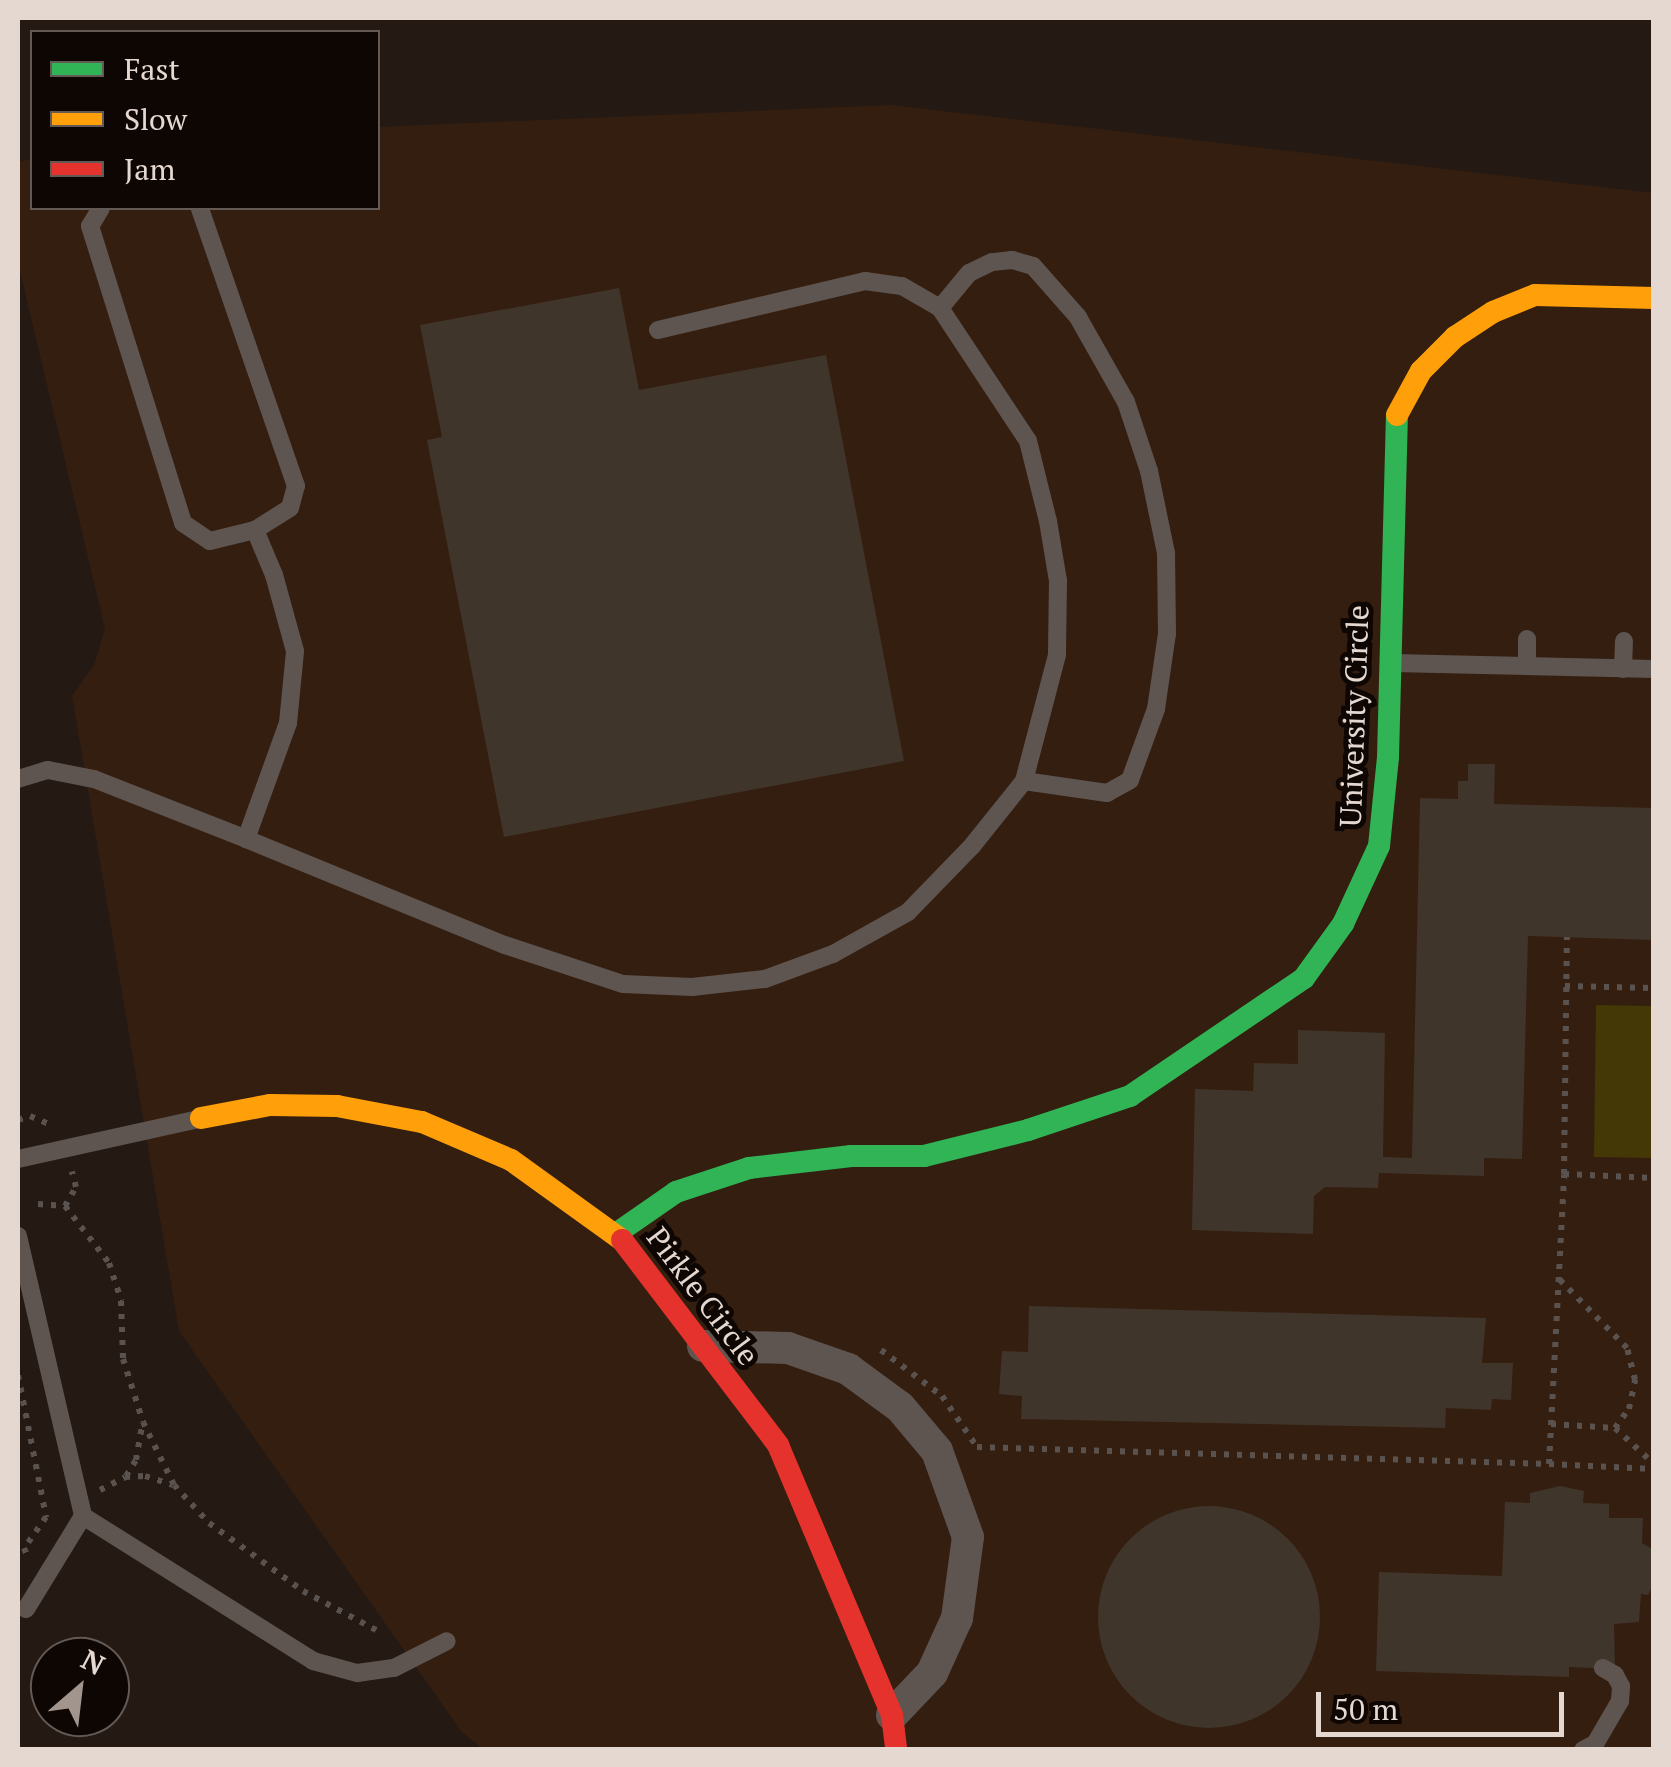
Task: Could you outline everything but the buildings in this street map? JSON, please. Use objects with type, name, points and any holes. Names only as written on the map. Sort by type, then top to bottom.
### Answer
[{"type":"street","name":"University Circle","points":[[618,1233],[676,1192],[749,1168],[850,1156],[924,1156],[1028,1130],[1130,1096],[1304,978],[1343,924],[1379,846],[1388,757],[1397,415],[1421,371],[1455,337],[1493,312],[1535,303],[1654,298]]},
{"type":"street","name":"Pirkle Circle","points":[[201,1118],[286,1105],[337,1106],[422,1122],[511,1160],[618,1233],[778,1445],[892,1715],[896,1750]]},
{"type":"street","points":[[703,1346],[788,1348],[848,1369],[900,1406],[937,1451],[968,1537],[957,1618],[932,1674],[892,1715]]},
{"type":"lane","points":[[100,210],[90,226],[183,523],[210,541],[255,530],[290,508],[296,486],[201,210]]},
{"type":"lane","points":[[940,308],[969,273],[992,262],[1012,260],[1033,266],[1078,317],[1126,402],[1149,471],[1166,554],[1167,634],[1156,709],[1130,780],[1108,793],[1024,781]]},
{"type":"lane","points":[[18,779],[48,770],[94,779],[522,951],[623,984],[692,988],[764,979],[833,954],[908,912],[972,846],[1024,781],[1057,655],[1058,581],[1028,441],[940,308],[902,286],[865,281],[658,330]]},
{"type":"lane","points":[[1622,322],[1623,297]]},
{"type":"lane","points":[[246,840],[288,723],[294,651],[274,575],[255,530]]},
{"type":"lane","points":[[1527,639],[1527,666]]},
{"type":"lane","points":[[1623,669],[1624,641]]},
{"type":"lane","points":[[1388,663],[1654,670]]},
{"type":"lane","points":[[18,1159],[201,1118]]},
{"type":"lane","points":[[18,1236],[83,1516],[26,1609]]},
{"type":"lane","points":[[83,1516],[312,1661],[357,1673],[394,1668],[447,1642]]},
{"type":"lane","points":[[1583,1750],[1594,1744],[1620,1701],[1621,1686],[1615,1675],[1602,1668]]},
{"type":"path","points":[[1548,1464],[1564,1174],[1567,937]]},
{"type":"path","points":[[1565,986],[1654,988]]},
{"type":"path","points":[[18,1120],[30,1116],[60,1125]]},
{"type":"path","points":[[64,1206],[76,1187],[72,1172]]},
{"type":"path","points":[[1564,1174],[1654,1178]]},
{"type":"path","points":[[38,1204],[64,1206],[108,1263],[121,1301],[123,1358],[144,1422],[174,1486],[209,1523],[288,1580],[362,1626],[376,1630]]},
{"type":"path","points":[[1559,1278],[1627,1348],[1634,1393],[1615,1428]]},
{"type":"path","points":[[866,1342],[892,1355],[942,1396],[977,1446],[1654,1467]]},
{"type":"path","points":[[18,1375],[46,1517],[32,1531],[24,1548],[28,1558],[18,1575]]},
{"type":"path","points":[[125,1477],[136,1460],[144,1422]]},
{"type":"path","points":[[1551,1424],[1615,1428],[1654,1467]]},
{"type":"path","points":[[99,1491],[125,1477],[144,1476],[174,1486]]},
{"type":"shaded area","points":[[891,105],[1653,193],[1653,1749],[484,1750],[461,1731],[179,1331],[72,696],[94,665],[105,629],[18,263],[18,162],[30,159],[30,210],[380,210],[380,127]]},
{"type":"shaded area","points":[[1596,1005],[1653,1006],[1653,1158],[1594,1157]]},
{"type":"traffic: fast","points":[[617,1233],[676,1192],[749,1168],[851,1156],[924,1156],[1028,1130],[1130,1096],[1304,978],[1343,924],[1379,846],[1388,757],[1397,415]]},
{"type":"traffic: slow","points":[[1397,415],[1421,371],[1455,337],[1493,312],[1535,295],[1654,298]]},
{"type":"traffic: slow","points":[[201,1118],[270,1105],[337,1106],[422,1122],[511,1160],[622,1240]]},
{"type":"traffic: jam","points":[[622,1240],[778,1445],[892,1715],[896,1750]]}]
